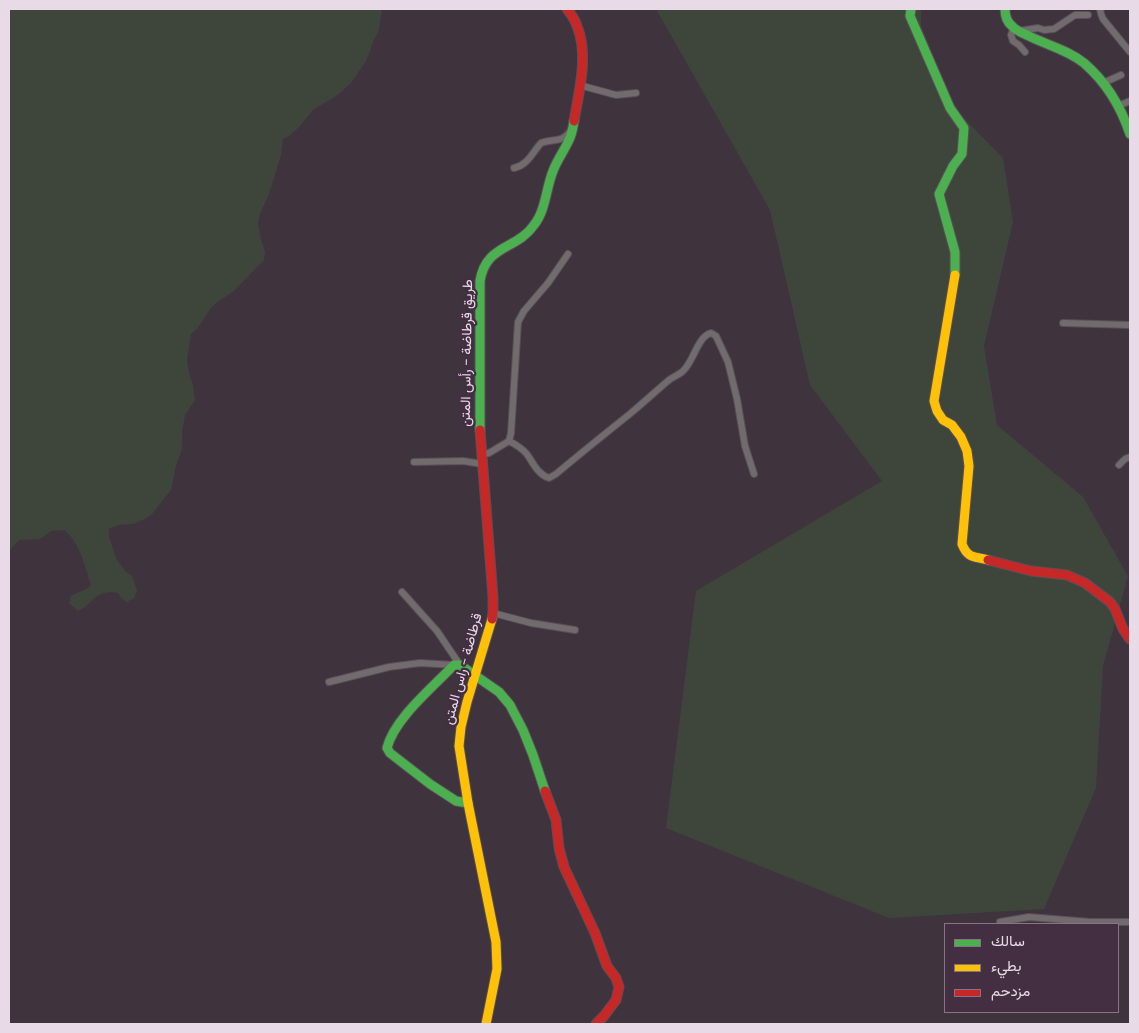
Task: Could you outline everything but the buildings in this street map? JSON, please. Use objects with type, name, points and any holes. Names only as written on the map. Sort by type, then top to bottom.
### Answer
[{"type":"street","name":"طريق قرطاضة - رأس المتن","points":[[480,436],[480,281],[486,262],[535,226],[541,212],[551,173],[569,139],[573,127],[582,53],[580,34],[575,20],[567,9]]},
{"type":"street","points":[[911,9],[910,16],[950,108],[964,128],[962,154],[953,166],[939,194],[955,252],[956,266],[934,401],[937,411],[943,420],[952,425],[961,437],[967,451],[969,466],[962,544],[968,555],[1031,571],[1067,575],[1085,583],[1110,602],[1130,639]]},
{"type":"street","points":[[1005,9],[1004,14],[1009,23],[1016,29],[1082,61],[1095,73],[1118,106],[1130,134]]},
{"type":"street","points":[[1100,9],[1101,14],[1130,52]]},
{"type":"street","points":[[1025,52],[1013,40],[1011,35],[1016,29],[1054,29],[1075,15],[1088,15]]},
{"type":"street","points":[[1103,83],[1121,75]]},
{"type":"street","points":[[579,85],[616,95],[636,93]]},
{"type":"street","points":[[1118,106],[1130,101]]},
{"type":"street","points":[[514,168],[524,164],[541,143],[563,138],[569,134],[573,127]]},
{"type":"street","points":[[414,462],[481,460],[508,441],[511,433],[518,322],[524,311],[548,283],[568,254]]},
{"type":"street","points":[[1063,323],[1130,326]]},
{"type":"street","points":[[508,441],[517,445],[543,476],[549,478],[682,372],[691,362],[702,340],[707,334],[711,333],[716,336],[728,362],[745,446],[754,474]]},
{"type":"street","name":"قرطاضة - راس المتن","points":[[480,436],[493,613],[461,727],[459,746],[497,957],[486,1024]]},
{"type":"street","points":[[1120,465],[1125,459],[1130,457]]},
{"type":"street","points":[[402,592],[437,631],[457,665],[499,692],[510,706],[523,730],[556,820],[564,867],[595,933],[607,966],[616,978],[619,987],[616,1000],[596,1024]]},
{"type":"street","points":[[493,613],[531,623],[575,630]]},
{"type":"street","points":[[329,682],[390,667],[420,663],[457,665]]},
{"type":"street","points":[[457,665],[407,713],[393,732],[387,748],[390,753],[430,784],[456,801],[468,803]]},
{"type":"street","points":[[1000,922],[1029,917],[1090,922],[1130,922]]},
{"type":"shaded area","points":[[9,9],[382,9],[379,30],[369,54],[351,83],[333,98],[314,109],[299,127],[283,139],[281,155],[258,223],[265,252],[264,260],[234,291],[211,308],[197,329],[191,334],[187,360],[195,400],[185,415],[181,452],[171,490],[152,514],[145,519],[133,524],[118,525],[109,529],[109,537],[116,558],[125,571],[132,576],[137,591],[134,598],[127,602],[118,593],[105,593],[96,597],[78,611],[69,603],[71,596],[91,585],[78,548],[70,535],[64,530],[51,531],[39,539],[19,540],[9,551]]},
{"type":"shaded area","points":[[656,9],[921,9],[921,26],[955,109],[1003,158],[1013,222],[984,346],[997,425],[1083,497],[1128,576],[1103,666],[1096,788],[1044,909],[889,918],[666,828],[696,591],[882,481],[810,385],[770,210]]},
{"type":"traffic: fast","points":[[911,9],[910,16],[950,108],[964,128],[962,154],[953,166],[939,194],[955,252],[955,275]]},
{"type":"traffic: fast","points":[[1005,9],[1008,21],[1020,32],[1071,55],[1092,70],[1112,95],[1130,134]]},
{"type":"traffic: fast","points":[[480,430],[480,281],[483,269],[495,254],[527,233],[538,219],[553,171],[570,138],[574,121]]},
{"type":"traffic: fast","points":[[468,803],[456,801],[430,784],[390,753],[387,748],[397,726],[425,693],[454,665],[460,665],[499,692],[510,705],[523,730],[545,791]]},
{"type":"traffic: slow","points":[[955,275],[934,401],[937,411],[943,420],[952,425],[961,437],[967,451],[969,466],[962,544],[969,555],[988,560]]},
{"type":"traffic: slow","points":[[486,1024],[497,969],[496,942],[468,803],[459,746],[467,702],[492,619]]},
{"type":"traffic: jam","points":[[567,9],[573,17],[581,37],[583,61],[574,121]]},
{"type":"traffic: jam","points":[[480,430],[493,597],[492,619]]},
{"type":"traffic: jam","points":[[988,560],[1031,571],[1067,575],[1085,583],[1110,602],[1130,639]]},
{"type":"traffic: jam","points":[[545,791],[556,820],[559,848],[564,867],[595,933],[607,966],[616,978],[619,987],[616,1000],[596,1024]]}]
